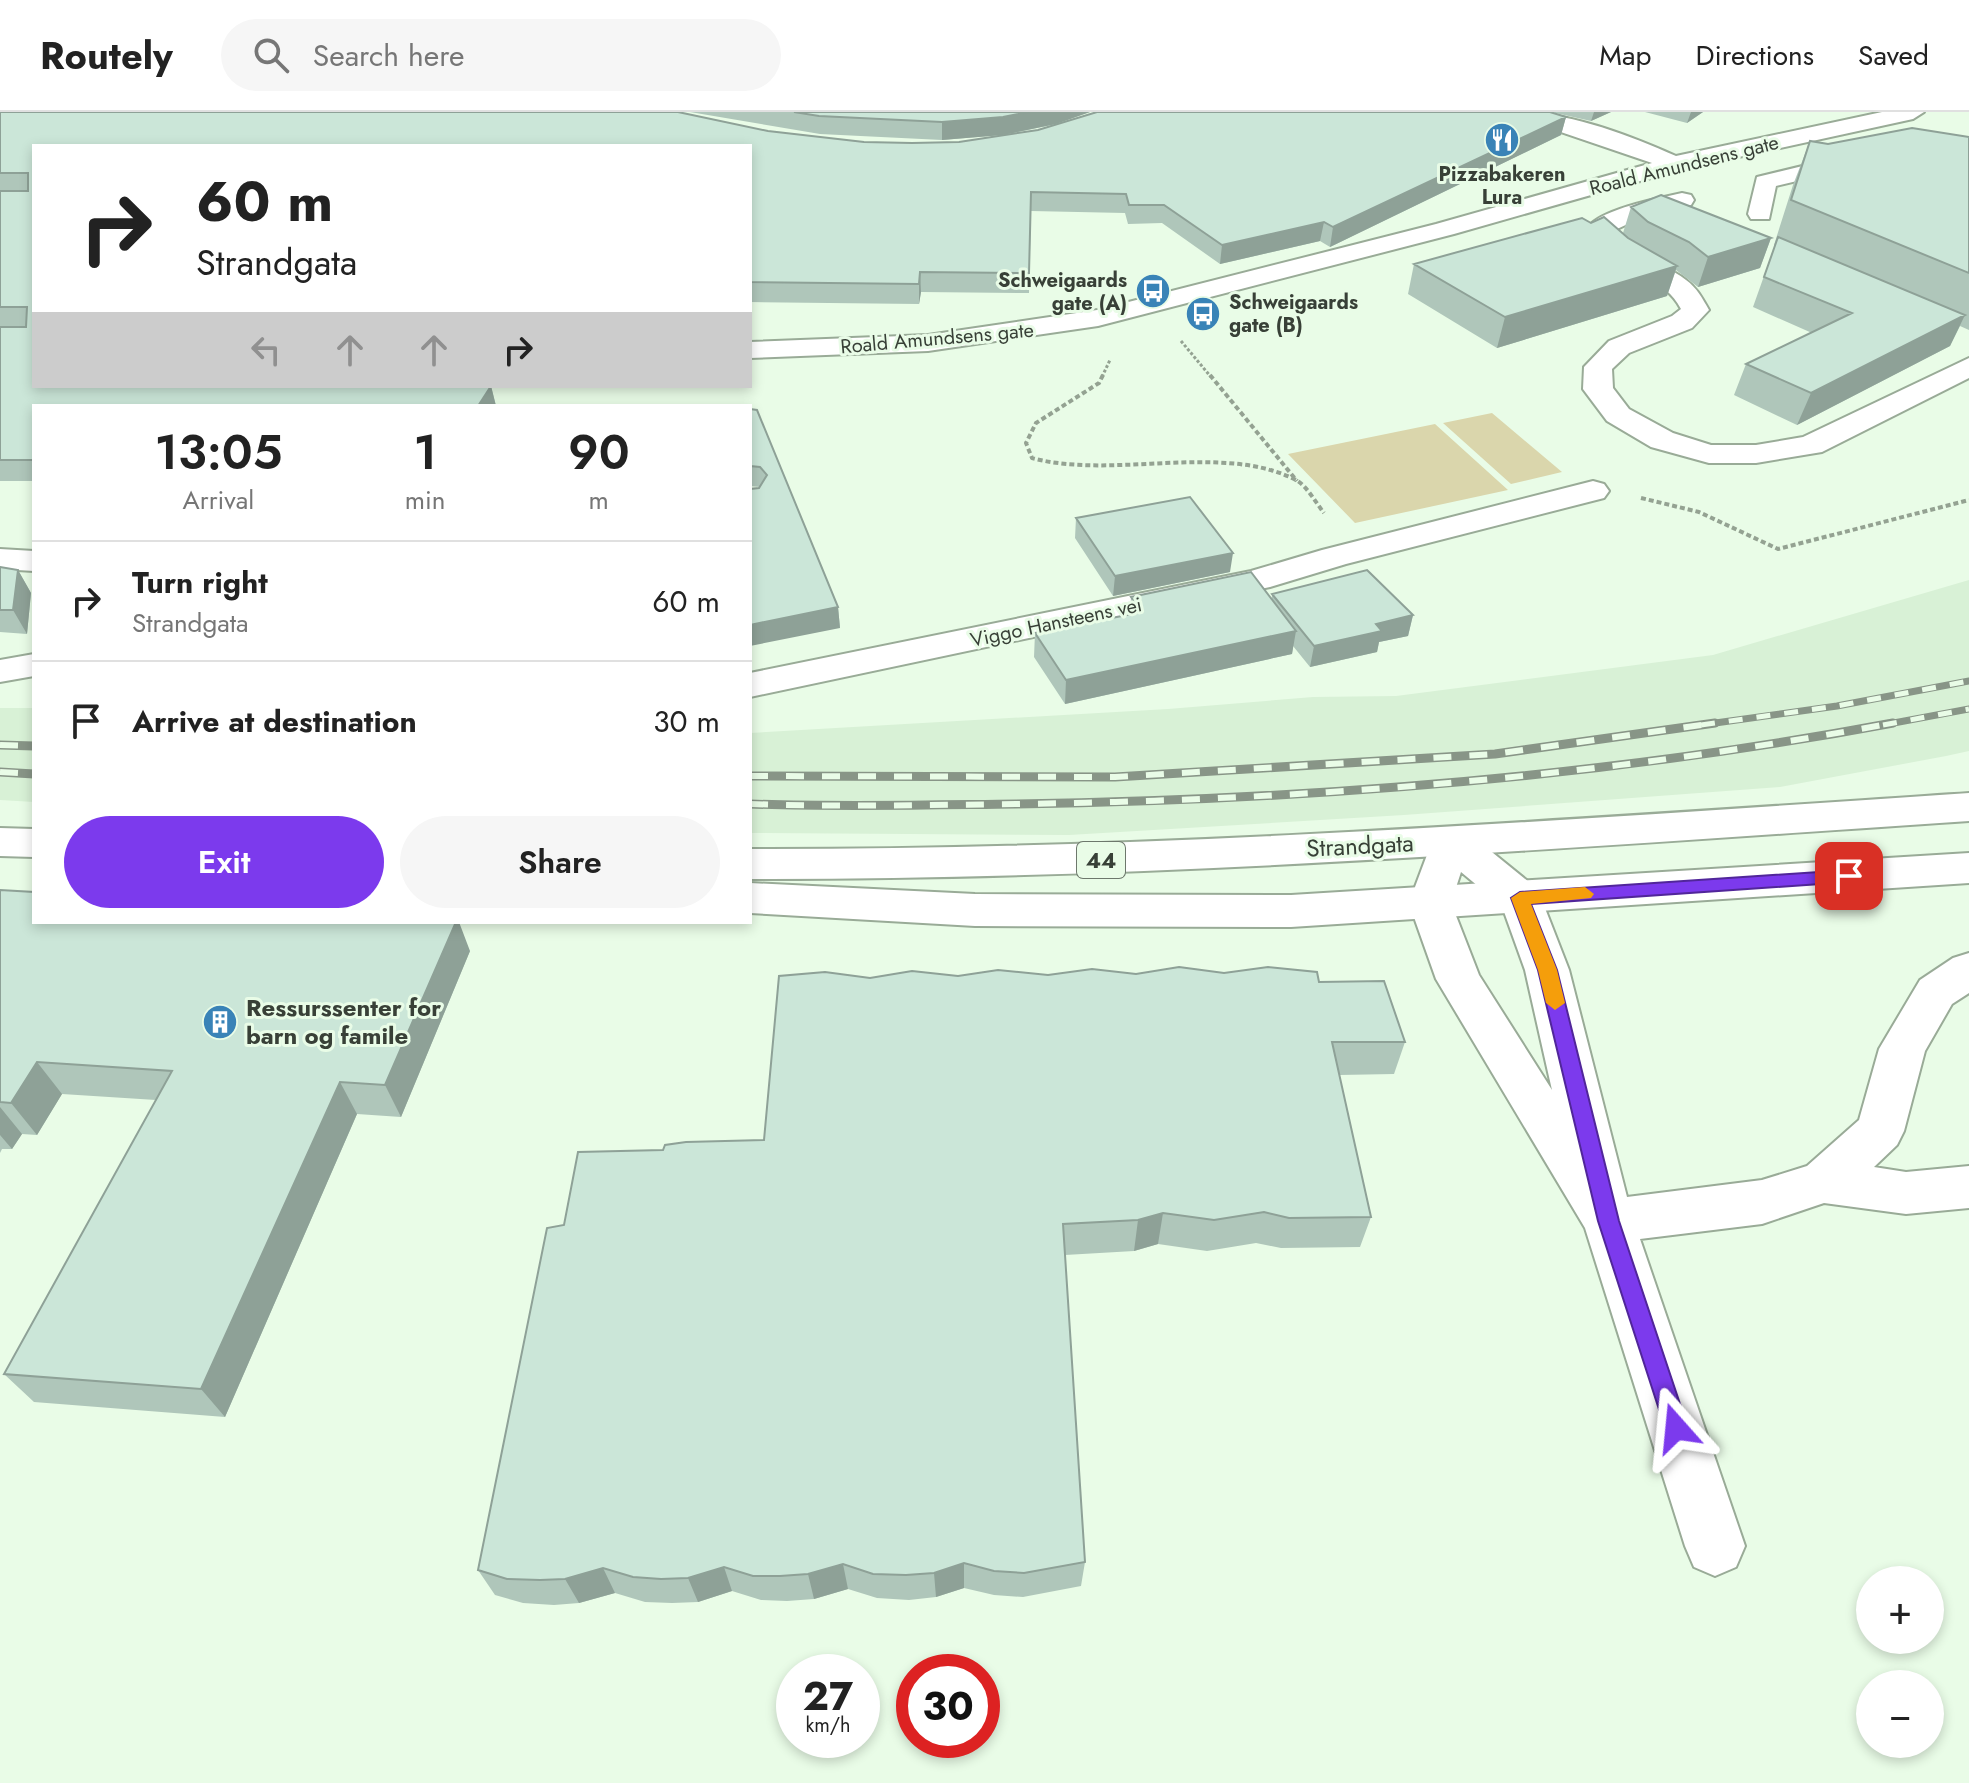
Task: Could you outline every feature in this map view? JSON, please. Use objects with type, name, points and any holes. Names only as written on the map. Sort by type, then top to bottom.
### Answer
[{"type":"street","points":[[1525,112],[1643,150],[1663,167],[1670,182],[1691,208],[1625,216],[1601,227],[1603,238],[1613,251],[1663,276],[1690,294],[1695,310],[1682,322],[1619,347],[1598,367],[1598,389],[1618,415],[1662,440],[1709,454],[1756,454],[1811,445],[1969,367]]},
{"type":"street","points":[[1921,119],[1969,159]]},
{"type":"street","name":"Roald Amundsens gate","points":[[752,350],[928,343],[1040,329],[1098,318],[1445,229],[1663,167],[1921,119]]},
{"type":"street","points":[[1760,214],[1765,182],[1852,161],[1969,159]]},
{"type":"street","name":"Viggo Hansteens vei","points":[[752,685],[1258,580],[1334,557],[1593,491]]},
{"type":"street","points":[[0,559],[32,561]]},
{"type":"street","points":[[0,671],[32,665]]},
{"type":"street","name":"Strandgata","points":[[752,864],[977,865],[1451,841],[1969,807]]},
{"type":"street","points":[[1608,1221],[1458,979],[1430,903],[1451,841],[1520,898],[1547,970],[1608,1221],[1715,1546]]},
{"type":"street","points":[[0,842],[32,843]]},
{"type":"street","name":"44","points":[[752,898],[959,910],[1291,911],[1969,868]]},
{"type":"street","points":[[1608,1221],[1762,1202],[1824,1182],[1880,1131],[1902,1049],[1936,992],[1969,970]]},
{"type":"street","points":[[1824,1182],[1906,1193],[1969,1187]]},
{"type":"path","points":[[1098,318],[1121,337],[1099,383],[1036,423],[1026,443],[1032,458],[1061,466],[1241,464],[1298,481]]},
{"type":"path","points":[[1178,338],[1324,512],[1334,557]]},
{"type":"path","points":[[1593,491],[1655,500],[1699,512],[1778,549],[1969,500]]},
{"type":"shaded area","points":[[1492,413],[1562,472],[1511,484],[1443,423]]},
{"type":"shaded area","points":[[1435,424],[1508,490],[1355,523],[1288,454]]},
{"type":"shaded area","points":[[1969,580],[1969,751],[1780,787],[1404,815],[1069,835],[752,833],[752,733],[1168,709],[1313,697],[1396,696],[1713,655]]},
{"type":"shaded area","points":[[0,708],[32,708],[32,802],[0,800]]},
{"type":"building","points":[[0,112],[678,112],[768,131],[864,142],[912,143],[959,142],[1038,130],[1097,112],[1550,112],[1566,117],[1333,227],[1324,222],[1222,245],[1164,205],[1129,205],[1126,194],[1031,192],[1029,273],[920,272],[919,284],[752,282],[752,144],[32,144],[32,388],[490,388],[479,404],[32,404],[32,460],[0,460],[0,327],[26,327],[27,307],[0,307],[0,191],[28,191],[28,173],[0,173]]},
{"type":"building","points":[[794,112],[1028,112],[942,122]]},
{"type":"building","points":[[1912,128],[1969,137],[1969,273],[1791,200],[1810,141],[1828,144]]},
{"type":"building","points":[[1661,195],[1771,238],[1708,257],[1689,242],[1648,222],[1631,207]]},
{"type":"building","points":[[1604,217],[1628,238],[1677,266],[1505,317],[1414,264],[1582,218],[1591,223]]},
{"type":"building","points":[[1778,237],[1965,315],[1811,393],[1746,364],[1852,313],[1764,277]]},
{"type":"building","points":[[752,409],[757,410],[838,607],[752,625],[752,489],[759,488],[767,475],[760,467],[752,466]]},
{"type":"building","points":[[1190,497],[1233,553],[1115,576],[1076,518]]},
{"type":"building","points":[[0,567],[18,570],[13,610],[0,610]]},
{"type":"building","points":[[1367,570],[1413,615],[1376,624],[1382,631],[1314,646],[1272,594]]},
{"type":"building","points":[[1251,572],[1296,631],[1066,680],[1035,633],[1142,612],[1131,597]]},
{"type":"building","points":[[0,890],[32,892],[32,924],[455,924],[385,1085],[340,1082],[201,1389],[4,1374],[172,1071],[37,1062],[11,1103],[0,1102]]},
{"type":"building","points":[[1179,967],[1224,973],[1268,967],[1317,972],[1319,982],[1384,981],[1405,1042],[1332,1042],[1371,1217],[1289,1218],[1264,1212],[1214,1220],[1163,1213],[1138,1220],[1063,1224],[1085,1562],[1024,1573],[994,1571],[964,1563],[934,1573],[906,1575],[873,1574],[843,1564],[808,1574],[780,1576],[753,1576],[724,1567],[688,1578],[661,1579],[633,1577],[603,1568],[565,1579],[540,1580],[507,1579],[478,1570],[547,1228],[564,1225],[578,1152],[663,1150],[665,1145],[686,1142],[764,1140],[779,976],[825,972],[870,978],[912,971],[958,976],[998,970],[1048,975],[1092,969],[1136,974]]},
{"type":"railway","points":[[1701,725],[1837,706],[1969,681]]},
{"type":"railway","points":[[1883,725],[1969,709]]},
{"type":"railway","points":[[752,776],[1115,777],[1495,754],[1715,723]]},
{"type":"railway","points":[[752,804],[883,806],[1126,802],[1346,791],[1675,758],[1893,723]]},
{"type":"railway","points":[[0,745],[32,746]]},
{"type":"railway","points":[[0,772],[32,774]]},
{"type":"slow traffic","points":[[1555,1003],[1547,970],[1520,898],[1585,894]]},
{"type":"place","name":"Pizzabakeren Lura","points":[[1502,140]]},
{"type":"place","name":"Schweigaards gate (A)","points":[[1153,291]]},
{"type":"place","name":"Schweigaards gate (B)","points":[[1203,314]]},
{"type":"place","name":"Ressurssenter for barn og famile","points":[[220,1022]]},
{"type":"route","points":[[1676,1428],[1608,1221],[1547,970],[1520,898],[1849,876]]}]
